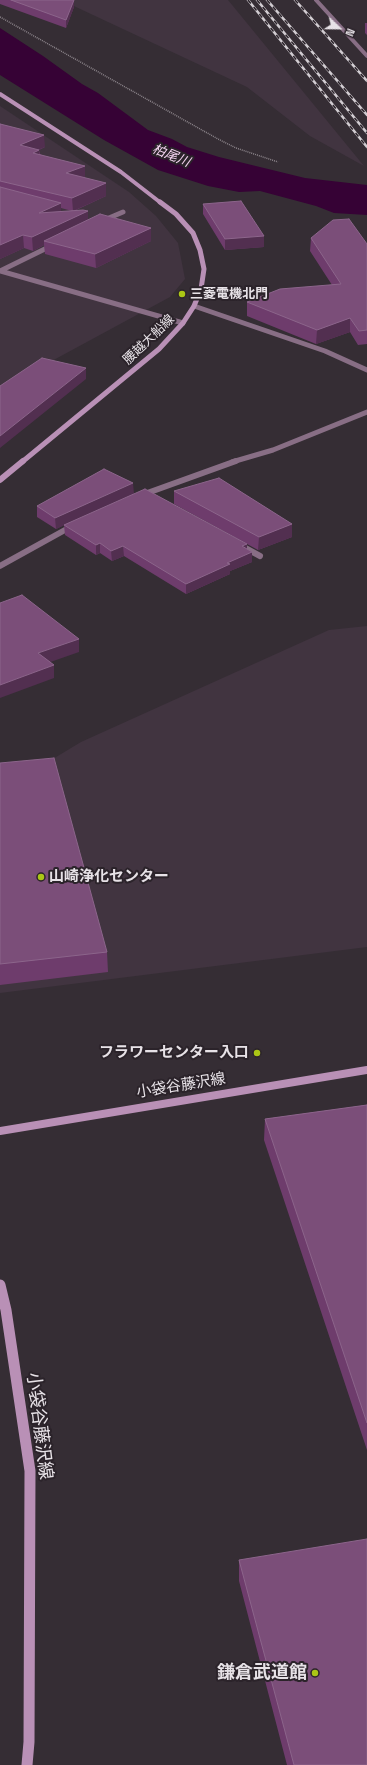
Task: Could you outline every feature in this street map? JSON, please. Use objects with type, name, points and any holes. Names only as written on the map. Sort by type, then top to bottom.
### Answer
[{"type":"main road","name":"腰越大船線","points":[[0,94],[122,172],[176,214],[193,233],[202,256],[204,269],[201,289],[194,306],[183,323],[159,349],[0,480]]},
{"type":"main road","name":"小袋谷藤沢線","points":[[0,1131],[367,1070]]},
{"type":"main road","name":"小袋谷藤沢線","points":[[0,1285],[6,1310],[30,1471],[29,1742],[27,1765]]},
{"type":"street","points":[[316,0],[367,56]]},
{"type":"street","points":[[99,222],[123,212]]},
{"type":"street","points":[[0,271],[56,243]]},
{"type":"street","points":[[0,271],[183,323]]},
{"type":"street","points":[[194,306],[325,351],[367,370]]},
{"type":"street","points":[[134,499],[215,467],[273,450],[367,412]]},
{"type":"street","points":[[147,493],[154,497]]},
{"type":"street","points":[[0,566],[78,523]]},
{"type":"street","points":[[232,541],[260,556]]},
{"type":"path","points":[[0,17],[218,139],[236,148],[278,162]]},
{"type":"shaded area","points":[[61,0],[228,0],[364,166],[310,136],[247,87]]},
{"type":"shaded area","points":[[0,106],[129,192],[156,216],[178,243],[185,279],[170,297],[0,389]]},
{"type":"shaded area","points":[[367,626],[367,947],[0,993],[0,775],[33,771],[81,742],[329,630]]},
{"type":"water","name":"柏尾川","points":[[0,28],[82,84],[98,93],[148,130],[172,139],[187,147],[219,157],[305,178],[367,185],[367,215],[334,213],[316,206],[260,191],[239,192],[208,186],[158,170],[104,140],[0,75]]},
{"type":"building","points":[[11,0],[74,0],[66,20]]},
{"type":"building","points":[[0,124],[44,135],[20,145],[39,150],[33,153],[85,166],[66,173],[106,183],[72,198],[0,181]]},
{"type":"building","points":[[0,187],[61,203],[39,213],[83,210],[88,211],[32,237],[23,235],[0,245]]},
{"type":"building","points":[[241,201],[264,236],[225,239],[203,204]]},
{"type":"building","points":[[100,214],[151,228],[95,254],[44,241]]},
{"type":"building","points":[[349,219],[367,244],[367,330],[359,331],[350,318],[317,330],[247,302],[280,289],[341,284],[311,238],[333,220]]},
{"type":"building","points":[[42,358],[86,368],[0,436],[0,386]]},
{"type":"building","points":[[104,469],[133,483],[55,518],[37,506]]},
{"type":"building","points":[[219,478],[292,524],[259,537],[174,491]]},
{"type":"building","points":[[145,489],[247,544],[242,546],[252,552],[186,584],[123,546],[111,551],[100,543],[96,545],[64,525]]},
{"type":"building","points":[[22,595],[79,639],[38,653],[54,665],[0,685],[0,603]]},
{"type":"building","name":"山崎浄化センター","points":[[54,758],[107,952],[0,964],[0,763]]},
{"type":"building","points":[[367,1105],[367,1423],[265,1119]]},
{"type":"building","name":"鎌倉武道館","points":[[367,1539],[367,1765],[294,1765],[239,1560]]},
{"type":"railway","points":[[248,0],[367,147]]},
{"type":"railway","points":[[257,0],[367,133]]},
{"type":"railway","points":[[267,0],[367,115]]},
{"type":"railway","points":[[295,0],[367,81]]},
{"type":"place","name":"三菱電機北門","points":[[182,294]]},
{"type":"place","name":"山崎浄化センター","points":[[41,877]]},
{"type":"place","name":"フラワーセンター入口","points":[[257,1053]]},
{"type":"place","name":"鎌倉武道館","points":[[315,1673]]}]
